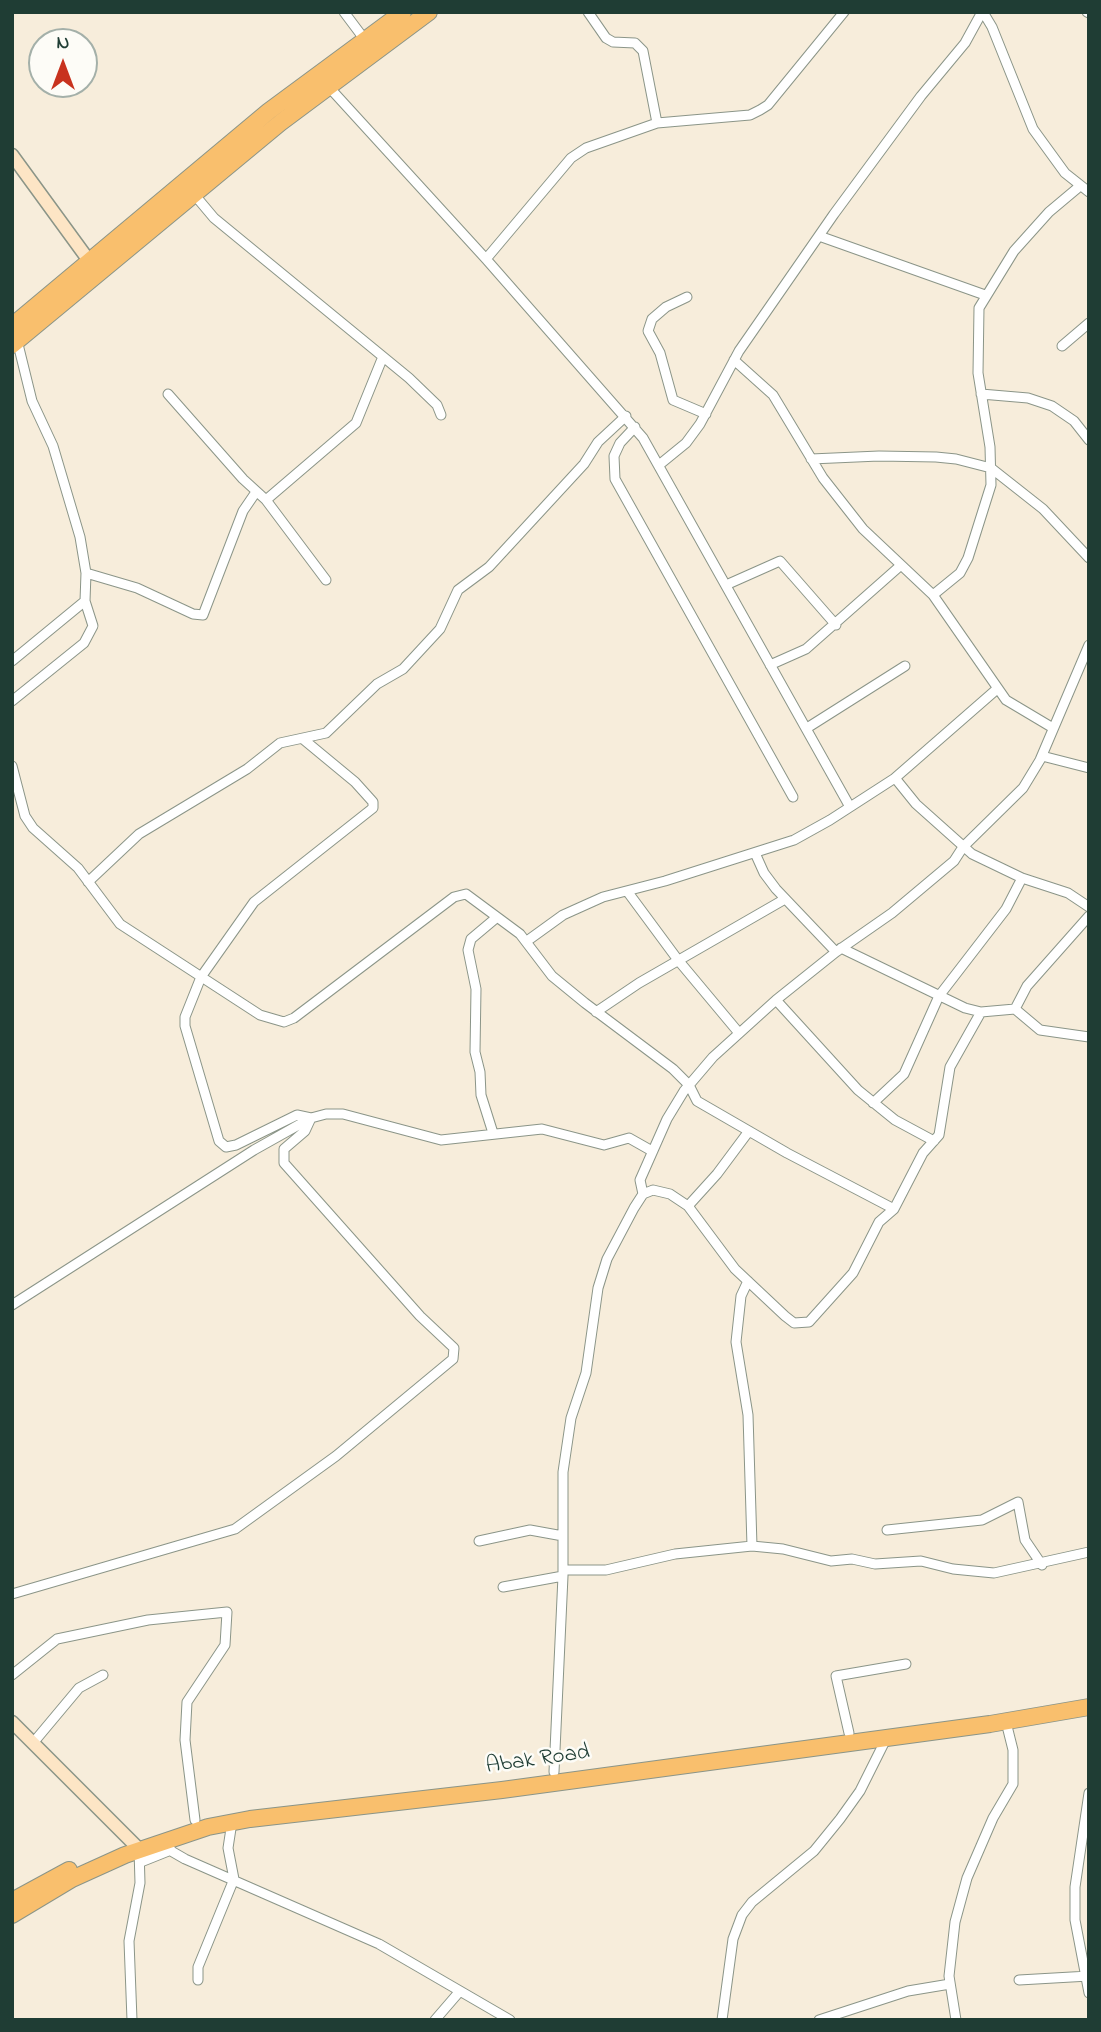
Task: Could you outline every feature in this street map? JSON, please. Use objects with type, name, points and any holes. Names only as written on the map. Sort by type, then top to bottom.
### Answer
[{"type":"highway","points":[[14,337],[190,190],[270,111],[403,12]]},
{"type":"highway","points":[[14,337],[90,262],[429,12]]},
{"type":"highway","name":"Abak Road","points":[[12,1901],[67,1870],[137,1850],[164,1846],[232,1822],[502,1790],[1020,1711],[1089,1696]]},
{"type":"highway","name":"Abak Road","points":[[12,1915],[72,1879],[195,1820],[267,1806],[419,1791],[849,1737],[887,1737],[1006,1722],[1089,1707]]},
{"type":"street","points":[[344,12],[365,40]]},
{"type":"street","points":[[588,12],[606,37],[613,42],[635,43],[643,51],[657,122]]},
{"type":"street","points":[[486,259],[571,159],[586,148],[657,122],[750,115],[760,110],[768,105],[844,12]]},
{"type":"street","points":[[659,465],[686,443],[706,414],[734,360],[819,236],[921,96],[965,43],[983,12],[992,27],[1033,129],[1052,156],[1084,189],[1049,212],[1014,251],[979,308],[976,348],[991,468],[982,522],[968,558],[960,573],[933,595]]},
{"type":"street","points":[[328,86],[635,428],[659,465],[850,807]]},
{"type":"street","points":[[13,156],[90,262]]},
{"type":"street","points":[[190,190],[214,218],[430,398],[441,415]]},
{"type":"street","points":[[819,236],[985,295]]},
{"type":"street","points":[[687,297],[666,307],[652,319],[649,331],[660,354],[674,400],[706,414]]},
{"type":"street","points":[[1062,346],[1089,323]]},
{"type":"street","points":[[12,701],[88,638],[93,626],[85,601],[86,573],[80,537],[53,446],[32,401],[14,337]]},
{"type":"street","points":[[266,500],[356,423],[382,359]]},
{"type":"street","points":[[734,360],[773,395],[811,459],[863,529],[933,595],[997,689],[1016,708],[1054,728]]},
{"type":"street","points":[[168,394],[266,500],[326,580]]},
{"type":"street","points":[[981,394],[1028,398],[1052,406],[1074,421],[1089,440]]},
{"type":"street","points":[[88,882],[139,834],[237,776],[280,743],[291,739],[318,737],[334,728],[368,692],[403,669],[440,629],[458,590],[489,567],[584,464],[598,442],[626,416]]},
{"type":"street","points":[[635,428],[620,443],[614,457],[615,479],[793,797]]},
{"type":"street","points":[[811,459],[936,457],[991,468],[1043,509],[1089,558]]},
{"type":"street","points":[[86,573],[137,588],[194,614],[204,615],[243,511],[256,492]]},
{"type":"street","points":[[726,585],[780,561],[836,625]]},
{"type":"street","points":[[770,665],[806,649],[900,566]]},
{"type":"street","points":[[12,661],[85,601]]},
{"type":"street","points":[[554,1772],[564,1573],[563,1472],[571,1418],[586,1373],[598,1288],[607,1259],[643,1194],[640,1180],[652,1151],[676,1101],[739,1033],[776,1000],[911,898],[954,861],[963,847],[1023,788],[1042,756],[1089,645]]},
{"type":"street","points":[[807,728],[905,666]]},
{"type":"street","points":[[527,941],[563,915],[627,891],[794,839],[895,778],[997,689]]},
{"type":"street","points":[[303,739],[355,782],[373,802],[373,808],[254,902],[201,976],[185,1017],[185,1026],[219,1141],[226,1147],[236,1145],[297,1115],[311,1118],[343,1114],[441,1140],[542,1129],[604,1145],[629,1138],[652,1151]]},
{"type":"street","points":[[1042,756],[1089,768]]},
{"type":"street","points":[[12,766],[29,822],[88,882],[120,924],[260,1015],[284,1022],[454,898],[466,894],[496,918],[511,926],[527,941],[552,976],[664,1062],[689,1085],[697,1101],[894,1209]]},
{"type":"street","points":[[895,778],[916,804],[963,847],[1022,878],[1068,893],[1089,907]]},
{"type":"street","points":[[755,853],[764,873],[785,899],[839,950],[981,1013],[1015,1009],[1040,1030],[1089,1037]]},
{"type":"street","points":[[873,1103],[904,1074],[939,996],[1006,909],[1022,878]]},
{"type":"street","points":[[627,891],[678,960],[739,1033]]},
{"type":"street","points":[[596,1012],[678,960],[785,899]]},
{"type":"street","points":[[1015,1009],[1027,986],[1089,916]]},
{"type":"street","points":[[493,1133],[481,1095],[480,1072],[475,1052],[476,989],[468,950],[471,939],[496,918]]},
{"type":"street","points":[[776,1000],[829,1060],[873,1103],[895,1120],[934,1141]]},
{"type":"street","points":[[643,1194],[662,1190],[688,1206],[712,1241],[748,1280],[794,1323],[809,1322],[853,1273],[879,1222],[894,1209],[923,1153],[943,1125],[950,1067],[981,1013]]},
{"type":"street","points":[[12,1305],[254,1150],[311,1118]]},
{"type":"street","points":[[12,1594],[235,1529],[336,1456],[453,1359],[454,1348],[420,1315],[284,1163],[284,1149],[305,1131],[311,1118]]},
{"type":"street","points":[[688,1206],[717,1174],[749,1131]]},
{"type":"street","points":[[748,1280],[741,1296],[736,1342],[748,1415],[752,1546]]},
{"type":"street","points":[[887,1530],[982,1520],[1018,1502],[1024,1540],[1042,1565]]},
{"type":"street","points":[[479,1541],[530,1530],[563,1536]]},
{"type":"street","points":[[503,1587],[564,1573],[606,1570],[675,1554],[752,1546],[783,1549],[831,1562],[852,1559],[875,1564],[921,1561],[976,1573],[994,1573],[1042,1565],[1089,1552]]},
{"type":"street","points":[[12,1675],[57,1639],[148,1620],[227,1612],[226,1643],[187,1702],[185,1740],[195,1820]]},
{"type":"street","points":[[849,1737],[836,1676],[906,1664]]},
{"type":"street","points":[[33,1743],[72,1695],[103,1675]]},
{"type":"street","points":[[956,2020],[950,1984],[955,1922],[967,1878],[993,1818],[1013,1784],[1013,1750],[1006,1722]]},
{"type":"street","points":[[12,1723],[137,1850],[130,1941],[132,2020]]},
{"type":"street","points":[[722,2020],[733,1939],[742,1915],[752,1902],[814,1851],[860,1791],[887,1737]]},
{"type":"street","points":[[1089,1793],[1075,1888],[1075,1920],[1089,1993]]},
{"type":"street","points":[[198,1980],[198,1967],[234,1879],[228,1848],[232,1822]]},
{"type":"street","points":[[164,1846],[379,1944],[510,2020]]},
{"type":"street","points":[[1019,1980],[1087,1976]]},
{"type":"street","points":[[819,2020],[908,1991],[950,1984]]},
{"type":"street","points":[[435,2020],[460,1991]]}]
